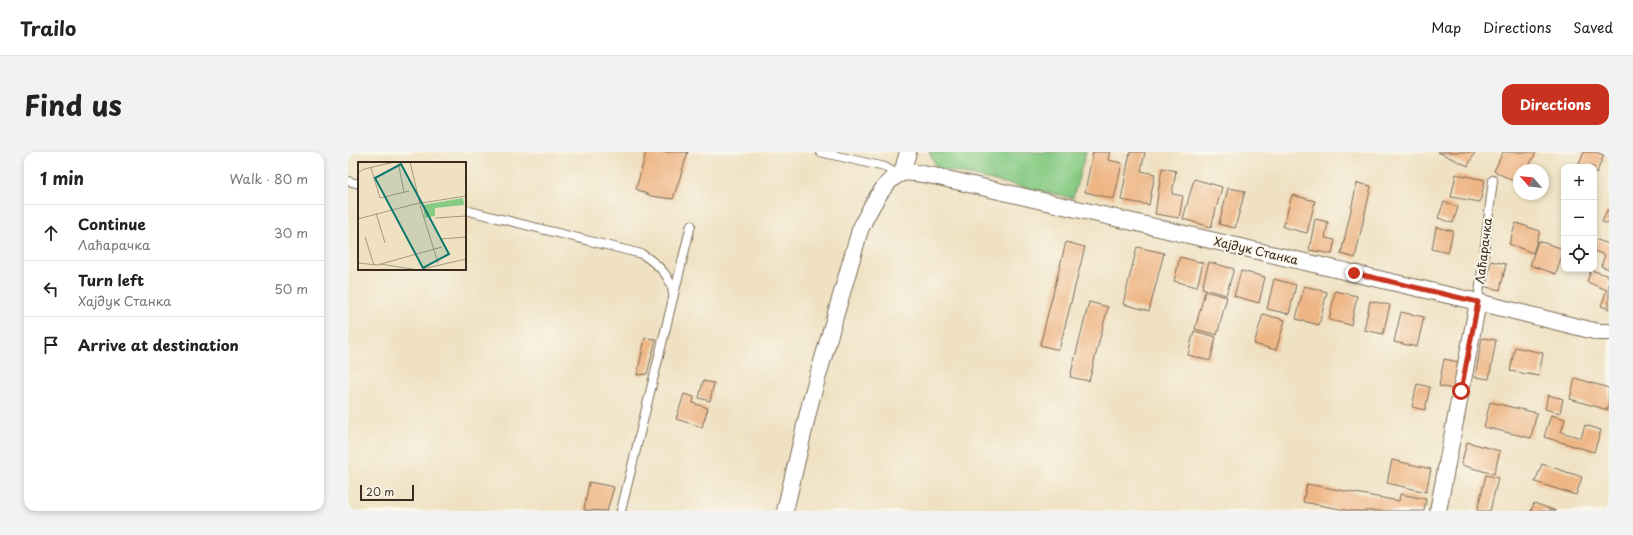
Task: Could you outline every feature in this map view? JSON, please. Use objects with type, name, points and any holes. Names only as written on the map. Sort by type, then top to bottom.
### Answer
[{"type":"street","points":[[785,511],[811,400],[860,230],[872,204],[899,175],[908,152]]},
{"type":"street","name":"Хајдук Станка","points":[[899,175],[915,173],[934,176],[1478,302],[1598,332],[1609,332]]},
{"type":"street","name":"Лаћарачка","points":[[1438,511],[1478,302]]},
{"type":"lane","points":[[820,152],[885,167],[899,175]]},
{"type":"lane","name":"Лаћарачка","points":[[1478,302],[1494,180]]},
{"type":"lane","points":[[348,181],[358,184]]},
{"type":"lane","points":[[466,210],[642,254],[662,269],[669,278],[674,297]]},
{"type":"lane","points":[[621,511],[691,225]]},
{"type":"green space","points":[[929,152],[1086,152],[1073,198],[937,168]]},
{"type":"building","points":[[646,152],[688,152],[673,199],[651,196],[636,189]]},
{"type":"building","points":[[1093,152],[1110,152],[1108,160],[1122,163],[1114,199],[1085,192]]},
{"type":"building","points":[[1130,152],[1145,152],[1141,171],[1155,174],[1149,205],[1121,200]]},
{"type":"building","points":[[1438,152],[1475,152],[1468,166]]},
{"type":"building","points":[[1503,152],[1536,152],[1530,164],[1513,164],[1513,181],[1494,171]]},
{"type":"building","points":[[1584,152],[1596,152],[1604,155],[1597,172],[1597,164],[1579,164]]},
{"type":"building","points":[[1162,168],[1176,171],[1172,194],[1183,196],[1179,218],[1155,214]]},
{"type":"building","points":[[1456,174],[1485,180],[1480,202],[1451,197]]},
{"type":"building","points":[[1194,179],[1222,187],[1211,227],[1183,219]]},
{"type":"building","points":[[1357,183],[1371,186],[1355,258],[1341,254]]},
{"type":"building","points":[[1228,188],[1245,191],[1235,228],[1219,224]]},
{"type":"building","points":[[1292,195],[1315,201],[1307,233],[1283,227]]},
{"type":"building","points":[[1444,202],[1458,207],[1453,223],[1438,218]]},
{"type":"building","points":[[1607,210],[1609,210],[1609,224],[1602,222]]},
{"type":"building","points":[[1315,219],[1328,222],[1325,238],[1335,240],[1332,254],[1309,250]]},
{"type":"building","points":[[1516,223],[1540,231],[1533,253],[1509,244]]},
{"type":"building","points":[[1436,227],[1453,231],[1448,253],[1432,249]]},
{"type":"building","points":[[1597,240],[1609,244],[1609,269],[1601,266],[1605,255],[1597,252]]},
{"type":"building","points":[[1538,241],[1561,248],[1561,258],[1556,274],[1530,265]]},
{"type":"building","points":[[1066,242],[1085,247],[1059,350],[1040,345]]},
{"type":"building","points":[[1137,247],[1164,253],[1149,311],[1123,304]]},
{"type":"building","points":[[1180,257],[1203,263],[1197,287],[1174,281]]},
{"type":"building","points":[[1491,261],[1506,264],[1500,290],[1486,287]]},
{"type":"building","points":[[1209,262],[1234,269],[1226,295],[1202,288]]},
{"type":"building","points":[[1241,271],[1265,277],[1259,303],[1234,296]]},
{"type":"building","points":[[1590,272],[1597,272],[1609,276],[1609,309],[1601,306],[1607,290],[1587,282]]},
{"type":"building","points":[[1274,279],[1296,285],[1289,314],[1267,309]]},
{"type":"building","points":[[1304,286],[1327,292],[1319,325],[1296,319]]},
{"type":"building","points":[[1205,291],[1227,297],[1217,335],[1195,329]]},
{"type":"building","points":[[1335,291],[1357,296],[1351,325],[1329,320]]},
{"type":"building","points":[[1370,301],[1390,305],[1383,334],[1364,330]]},
{"type":"building","points":[[1089,302],[1108,307],[1089,381],[1070,377]]},
{"type":"building","points":[[1401,312],[1424,317],[1417,347],[1394,342]]},
{"type":"building","points":[[1263,314],[1285,320],[1276,350],[1254,344]]},
{"type":"building","points":[[1194,331],[1216,337],[1210,361],[1188,355]]},
{"type":"building","points":[[645,338],[656,339],[647,374],[637,375]]},
{"type":"building","points":[[1482,338],[1496,340],[1489,379],[1475,377]]},
{"type":"building","points":[[1515,347],[1543,353],[1539,376],[1510,371]]},
{"type":"building","points":[[1444,359],[1459,362],[1454,389],[1439,386]]},
{"type":"building","points":[[1575,378],[1609,388],[1608,410],[1570,399]]},
{"type":"building","points":[[703,381],[714,383],[710,401],[699,398]]},
{"type":"building","points":[[1417,384],[1430,387],[1425,410],[1412,407]]},
{"type":"building","points":[[684,394],[694,397],[693,403],[708,408],[702,427],[676,419]]},
{"type":"building","points":[[1548,395],[1563,399],[1560,413],[1545,409]]},
{"type":"building","points":[[1490,402],[1537,413],[1531,438],[1484,427]]},
{"type":"building","points":[[1551,415],[1565,419],[1561,432],[1581,438],[1585,425],[1601,430],[1594,452],[1544,437]]},
{"type":"building","points":[[1467,442],[1500,451],[1494,474],[1461,465]]},
{"type":"building","points":[[1392,460],[1431,469],[1426,492],[1387,483]]},
{"type":"building","points":[[1542,464],[1582,477],[1576,495],[1535,482]]},
{"type":"building","points":[[1486,475],[1498,478],[1490,511],[1477,511]]},
{"type":"building","points":[[589,482],[614,487],[607,511],[584,510]]},
{"type":"building","points":[[1307,484],[1399,501],[1400,494],[1426,499],[1424,511],[1351,511],[1303,502]]},
{"type":"building","points":[[1534,503],[1556,511],[1531,511]]},
{"type":"route","points":[[1354,273],[1478,302],[1461,391]]}]
